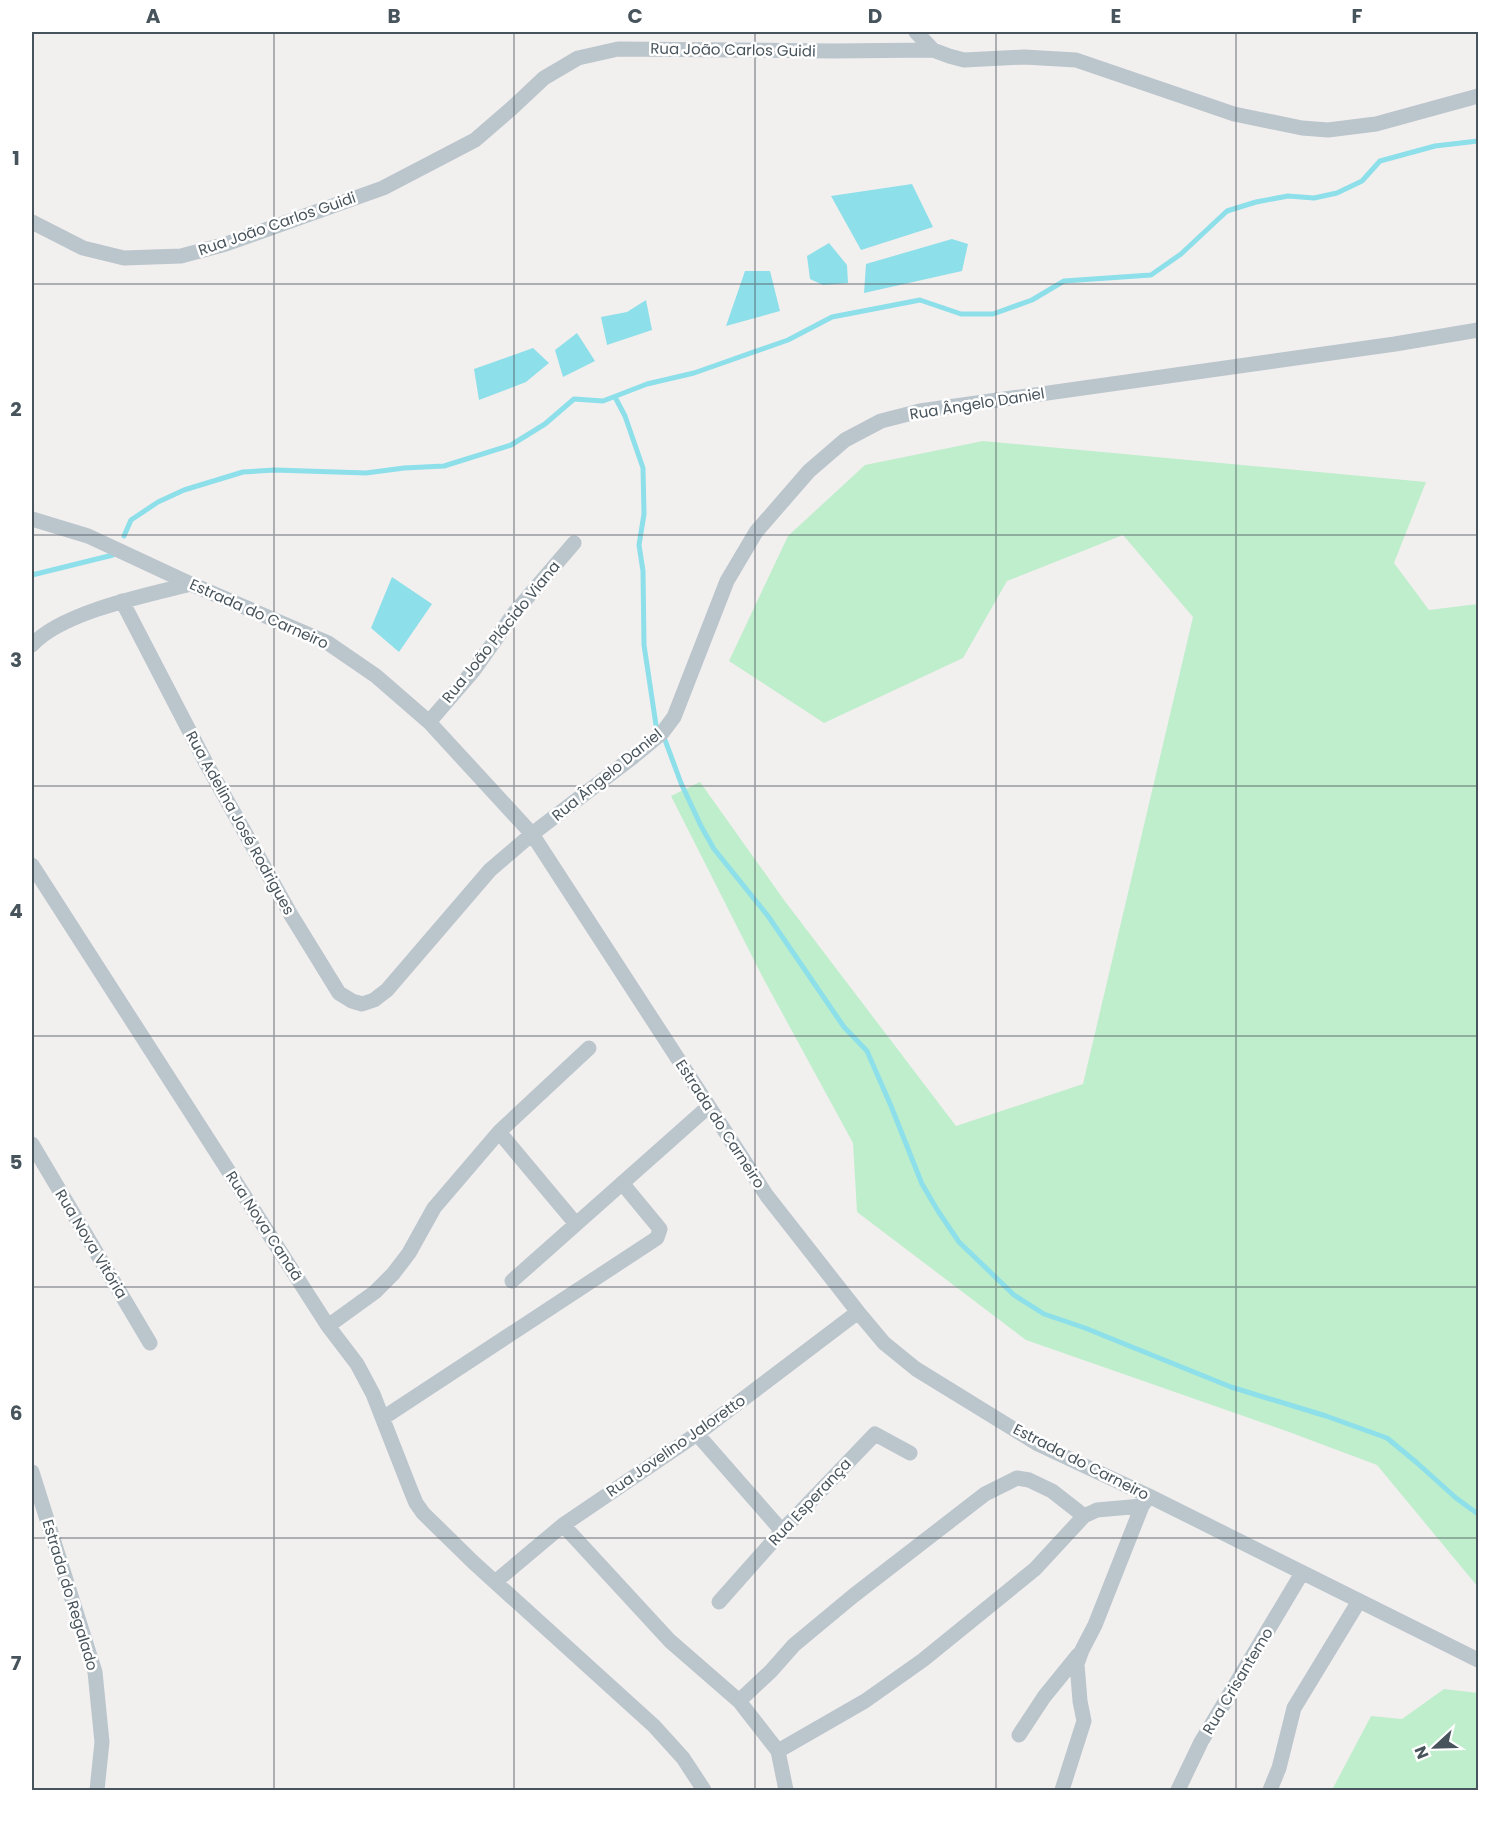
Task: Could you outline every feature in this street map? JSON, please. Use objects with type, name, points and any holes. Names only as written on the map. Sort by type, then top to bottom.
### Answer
[{"type":"street","points":[[916,32],[933,50]]},
{"type":"street","name":"Rua João Carlos Guidi","points":[[32,222],[83,248],[124,258],[181,256],[226,244],[382,188],[475,140],[544,78],[578,58],[618,49],[933,50],[964,60],[1024,57],[1076,60],[1234,114],[1328,130],[1376,124],[1479,96]]},
{"type":"street","name":"Rua Ângelo Daniel","points":[[387,990],[490,870],[532,834],[662,733],[674,717],[727,581],[756,532],[809,471],[845,440],[881,421],[920,411],[1395,344],[1479,330]]},
{"type":"street","name":"Estrada do Carneiro","points":[[32,519],[88,536],[327,643],[376,676],[429,722],[532,834],[767,1196],[816,1261],[884,1343],[916,1369],[1038,1444],[1145,1501],[1302,1573],[1479,1660]]},
{"type":"street","name":"Rua João Plácido Viana","points":[[429,722],[474,670],[515,612],[574,543]]},
{"type":"street","points":[[34,640],[59,625],[91,612],[122,601],[191,584]]},
{"type":"street","name":"Rua Adelina José Rodrigues","points":[[122,601],[206,763],[291,915],[339,993],[362,1004],[374,1000],[387,990]]},
{"type":"street","name":"Rua Nova Canaã","points":[[32,865],[328,1326],[357,1364],[373,1394],[416,1503],[433,1524],[654,1726],[683,1758],[704,1791]]},
{"type":"street","points":[[328,1326],[375,1292],[393,1274],[409,1253],[434,1208],[499,1132],[589,1048]]},
{"type":"street","points":[[512,1281],[708,1107]]},
{"type":"street","points":[[499,1132],[576,1224]]},
{"type":"street","name":"Rua Nova Vitória","points":[[32,1144],[150,1343]]},
{"type":"street","points":[[383,1418],[657,1238],[660,1229],[622,1183]]},
{"type":"street","name":"Rua Jovelino Jaloretto","points":[[495,1582],[563,1525],[697,1434],[858,1312]]},
{"type":"street","points":[[697,1434],[782,1531]]},
{"type":"street","name":"Rua Esperança","points":[[719,1602],[782,1531],[875,1434],[910,1453]]},
{"type":"street","name":"Estrada do Regalado","points":[[32,1472],[94,1672],[102,1742],[97,1791]]},
{"type":"street","points":[[739,1701],[771,1671],[794,1645],[853,1596],[986,1494],[1017,1478],[1029,1480],[1053,1491],[1083,1516]]},
{"type":"street","points":[[778,1750],[865,1701],[923,1660],[1035,1569],[1083,1516],[1097,1510],[1145,1501]]},
{"type":"street","points":[[1062,1791],[1084,1722],[1077,1664],[1145,1501]]},
{"type":"street","points":[[563,1525],[670,1641],[739,1701],[778,1750],[786,1791]]},
{"type":"street","name":"Rua Crisantemo","points":[[1178,1791],[1201,1742],[1302,1573]]},
{"type":"street","points":[[1270,1791],[1279,1768],[1294,1708],[1359,1601]]},
{"type":"street","points":[[1019,1735],[1044,1697],[1082,1650]]},
{"type":"green space","points":[[983,441],[1426,482],[1394,563],[1429,610],[1478,604],[1478,1587],[1377,1465],[1026,1340],[857,1212],[853,1143],[762,976],[671,796],[700,782],[784,900],[956,1126],[1083,1084],[1193,617],[1123,535],[1007,581],[963,658],[824,723],[729,661],[788,536],[865,465]]},
{"type":"green space","points":[[1444,1689],[1478,1693],[1478,1790],[1332,1790],[1371,1716],[1402,1719]]},
{"type":"water","points":[[912,184],[933,227],[861,250],[831,196]]},
{"type":"water","points":[[952,239],[968,244],[962,271],[864,293],[866,264]]},
{"type":"water","points":[[829,243],[847,265],[848,283],[823,285],[810,279],[807,256]]},
{"type":"water","points":[[745,271],[770,271],[780,311],[726,326]]},
{"type":"water","points":[[646,300],[652,330],[607,345],[601,317],[627,312]]},
{"type":"water","points":[[577,333],[595,361],[563,377],[555,350]]},
{"type":"water","points":[[533,348],[549,363],[526,382],[479,400],[474,369]]},
{"type":"water","points":[[392,577],[432,604],[399,652],[371,628]]},
{"type":"waterway","points":[[124,536],[131,520],[158,502],[184,490],[243,472],[275,470],[366,473],[444,466],[511,445],[545,424],[574,399],[603,401],[647,384],[694,373],[788,340],[832,317],[920,300],[961,314],[993,314],[1032,300],[1064,281],[1151,275],[1181,254],[1227,211],[1256,202],[1288,196],[1314,198],[1337,193],[1362,181],[1380,161],[1435,146],[1478,141]]},
{"type":"waterway","points":[[615,397],[625,416],[643,468],[644,514],[639,545],[643,571],[644,645],[656,725]]},
{"type":"waterway","points":[[32,575],[113,555]]},
{"type":"waterway","points":[[665,740],[681,783],[714,849],[768,916],[844,1027],[867,1051],[922,1184],[938,1211],[959,1242],[1014,1295],[1044,1314],[1085,1328],[1231,1387],[1326,1416],[1387,1438],[1456,1498],[1478,1514]]}]
